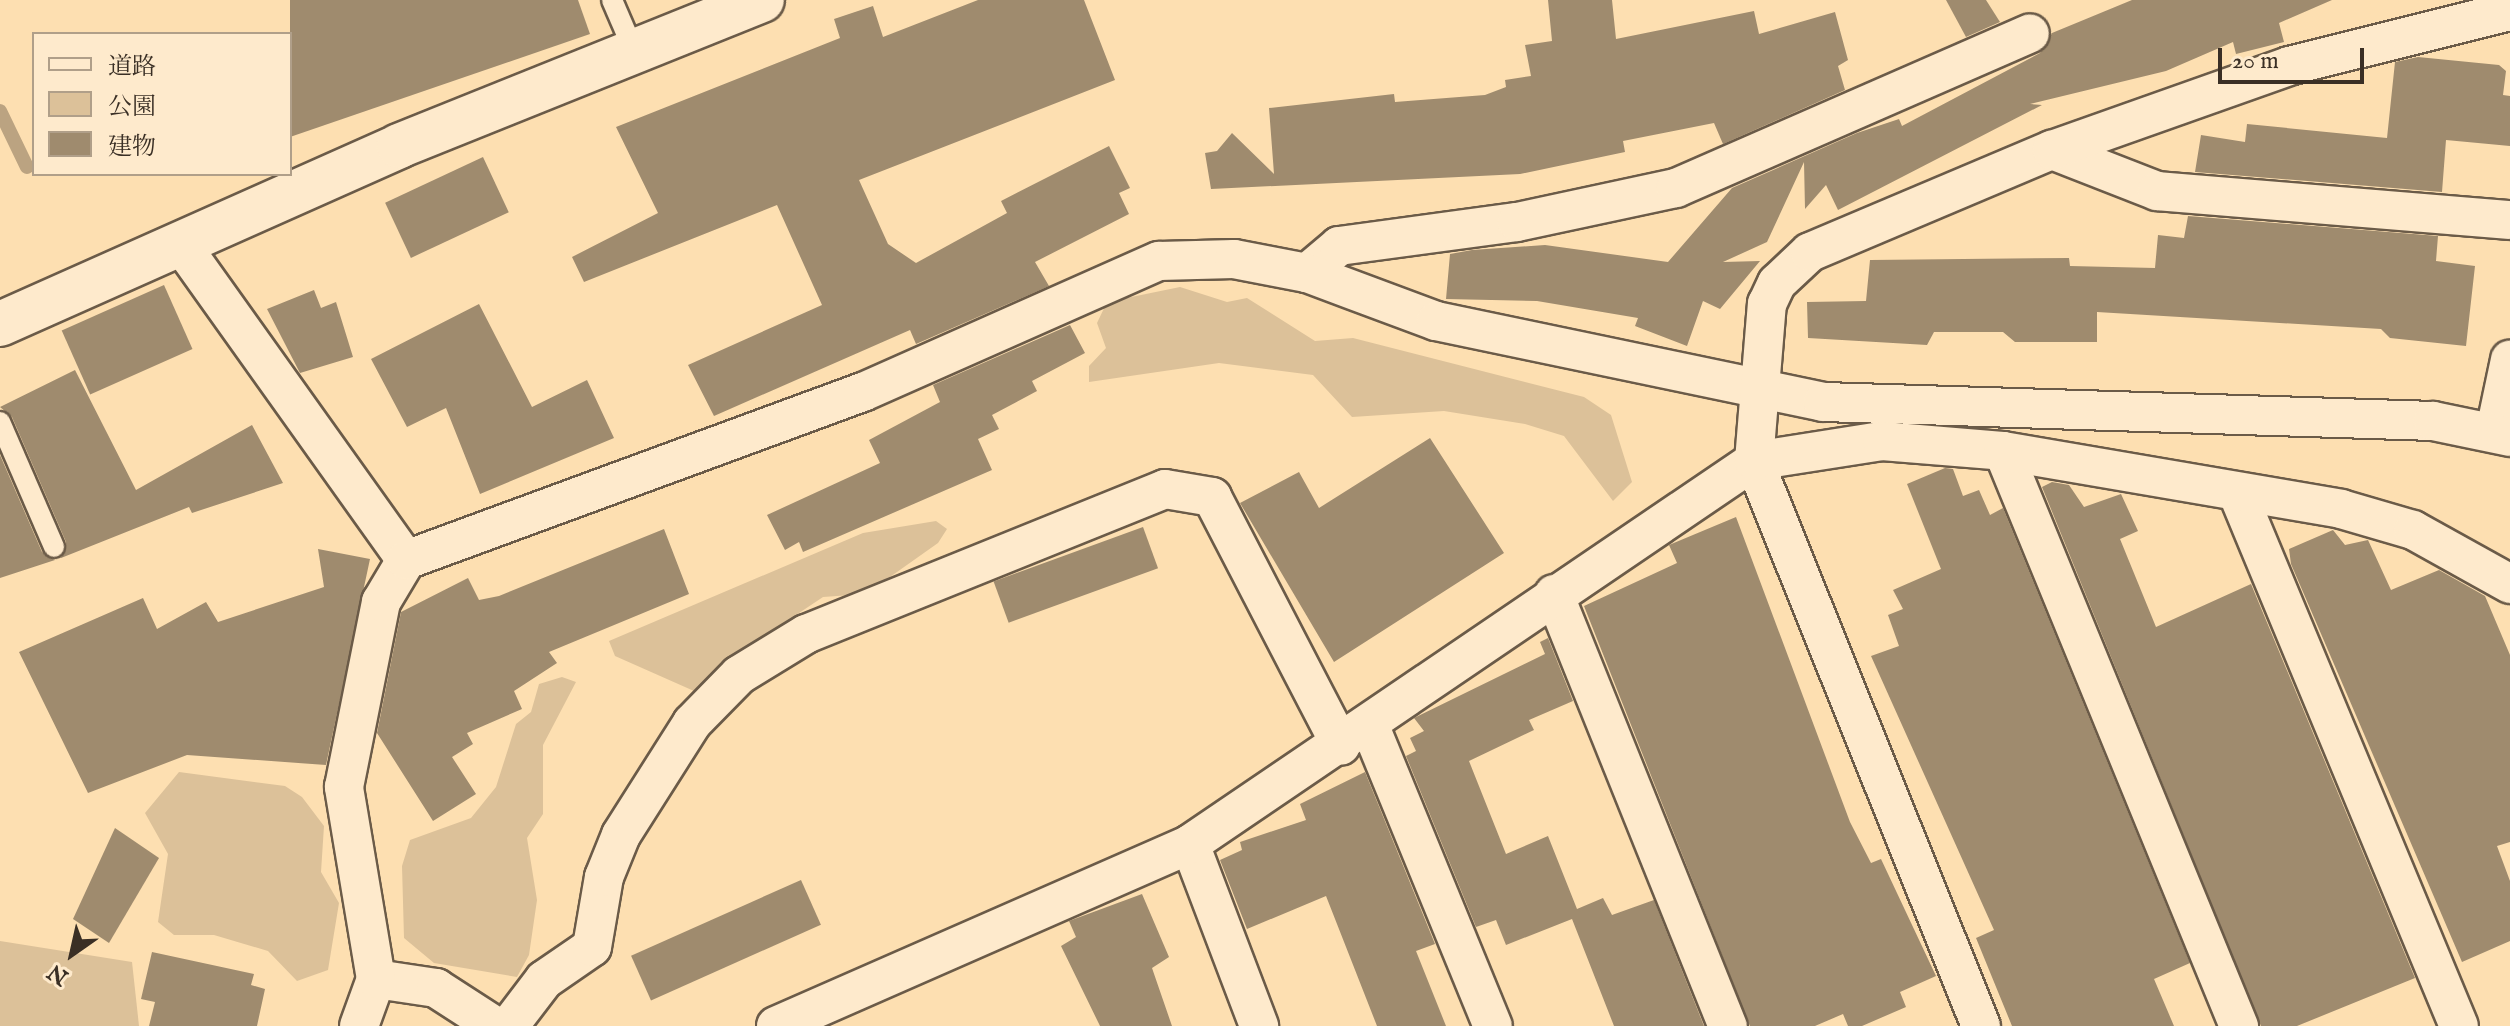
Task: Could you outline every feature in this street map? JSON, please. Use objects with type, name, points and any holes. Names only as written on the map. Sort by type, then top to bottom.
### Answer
[{"type":"street","points":[[0,324],[180,243],[762,0]]},
{"type":"street","points":[[1981,1026],[1754,461],[1767,304],[1810,252],[2052,150],[2289,66],[2510,11]]},
{"type":"street","points":[[1307,273],[1339,246],[1517,222],[1676,188],[2030,33]]},
{"type":"street","points":[[2052,150],[2157,191],[2510,220]]},
{"type":"street","points":[[180,243],[406,560]]},
{"type":"street","points":[[359,1026],[376,979],[344,787],[381,602],[406,560],[863,392],[1124,271],[1159,261],[1234,259],[1307,273],[1436,321],[1823,402],[2299,415],[2503,434],[2510,360]]},
{"type":"street","points":[[776,1026],[1190,844],[1355,735],[1554,594],[1754,461],[1882,441],[2003,451],[2341,509],[2413,530],[2510,584]]},
{"type":"street","points":[[2003,451],[2239,1026]]},
{"type":"street","points":[[509,1026],[544,980],[592,947],[621,835],[692,723],[739,675],[806,634],[1165,489],[1212,497],[1355,735],[1493,1026]]},
{"type":"street","points":[[2237,492],[2459,1026]]},
{"type":"street","points":[[1554,594],[1728,1026]]},
{"type":"street","points":[[1190,844],[1259,1026]]},
{"type":"street","points":[[376,979],[436,988],[495,1026]]},
{"type":"lane","points":[[612,0],[634,51]]},
{"type":"lane","points":[[0,422],[54,547]]},
{"type":"green space","points":[[1180,287],[1227,302],[1247,298],[1315,341],[1353,338],[1584,397],[1611,415],[1632,482],[1613,501],[1564,436],[1525,424],[1444,411],[1352,417],[1313,375],[1219,363],[1089,382],[1089,366],[1106,348],[1097,323],[1107,302]]},
{"type":"green space","points":[[936,521],[947,529],[938,543],[897,572],[865,594],[823,597],[717,668],[694,691],[615,656],[609,641],[863,533]]},
{"type":"green space","points":[[562,677],[576,682],[543,745],[543,814],[527,838],[537,900],[529,955],[517,977],[434,963],[404,938],[402,866],[410,840],[471,818],[496,787],[516,724],[531,712],[539,684]]},
{"type":"green space","points":[[179,772],[285,786],[302,797],[324,826],[321,872],[339,903],[328,970],[297,981],[268,951],[214,935],[174,935],[158,922],[168,854],[145,813]]},
{"type":"green space","points":[[0,941],[132,962],[139,1026],[0,1026]]},
{"type":"building","points":[[290,0],[578,0],[590,34],[292,136]]},
{"type":"building","points":[[978,0],[1084,0],[1115,80],[859,180],[888,244],[916,263],[1007,213],[1001,201],[1109,146],[1130,188],[1119,193],[1129,214],[1035,262],[1049,286],[916,344],[910,330],[714,416],[688,365],[822,305],[777,205],[584,282],[572,257],[658,213],[616,127],[840,38],[834,19],[873,6],[883,37]]},
{"type":"building","points":[[1548,0],[1612,0],[1616,39],[1754,11],[1759,34],[1835,12],[1848,60],[1838,66],[1845,90],[1723,144],[1714,123],[1623,141],[1625,152],[1520,174],[1211,189],[1205,153],[1217,151],[1232,133],[1274,174],[1269,108],[1394,94],[1395,102],[1485,95],[1506,87],[1505,80],[1531,76],[1525,45],[1552,41]]},
{"type":"building","points":[[1946,0],[1986,0],[2000,22],[1966,37]]},
{"type":"building","points":[[2132,0],[2332,0],[2279,23],[2284,42],[2236,54],[2233,42],[2166,71],[2030,104],[2042,105],[1838,210],[1826,185],[1805,209],[1804,162],[1767,242],[1723,262],[1760,261],[1720,309],[1703,301],[1687,346],[1635,326],[1638,318],[1537,301],[1446,299],[1450,254],[1472,250],[1545,245],[1668,262],[1732,188],[1857,133],[1899,119],[1902,126],[2040,53],[2052,33]]},
{"type":"building","points":[[2418,57],[2499,65],[2506,71],[2503,95],[2510,96],[2510,146],[2446,140],[2442,192],[2195,172],[2201,135],[2245,142],[2247,124],[2387,138],[2395,62]]},
{"type":"building","points":[[483,157],[509,212],[411,258],[385,203]]},
{"type":"building","points":[[2188,216],[2438,236],[2436,261],[2475,266],[2466,346],[2390,338],[2381,329],[2097,312],[2097,342],[2015,342],[2003,332],[1934,332],[1927,345],[1808,338],[1807,302],[1866,301],[1870,260],[2069,258],[2070,266],[2155,268],[2158,235],[2184,238]]},
{"type":"building","points":[[164,285],[192,349],[90,395],[62,331]]},
{"type":"building","points":[[314,290],[321,308],[336,302],[353,357],[300,373],[267,309]]},
{"type":"building","points":[[479,304],[532,407],[587,380],[614,438],[480,494],[446,408],[407,427],[371,359]]},
{"type":"building","points":[[1070,325],[1085,353],[1032,381],[1037,391],[992,415],[999,429],[978,439],[992,470],[803,552],[799,542],[785,550],[767,515],[880,463],[869,440],[940,402],[933,385]]},
{"type":"building","points":[[75,370],[136,490],[252,425],[283,483],[192,513],[189,507],[61,558],[66,542],[12,417],[0,407]]},
{"type":"building","points":[[1430,438],[1504,553],[1334,662],[1240,503],[1299,472],[1319,508]]},
{"type":"building","points":[[0,455],[42,552],[55,560],[0,578]]},
{"type":"building","points":[[1945,468],[1953,469],[1963,496],[1979,490],[1990,515],[2003,508],[2190,963],[2154,979],[2174,1026],[2012,1026],[1976,938],[1994,930],[1871,656],[1899,646],[1888,615],[1903,609],[1893,590],[1941,569],[1907,484]]},
{"type":"building","points":[[2052,482],[2069,485],[2084,507],[2121,494],[2138,531],[2120,539],[2156,627],[2251,584],[2415,978],[2297,1026],[2261,1026],[2042,487]]},
{"type":"building","points":[[1736,517],[1850,822],[1871,863],[1881,859],[1936,976],[1900,992],[1906,1007],[1862,1026],[1848,1026],[1843,1014],[1815,1026],[1750,1026],[1584,606],[1677,563],[1669,545]]},
{"type":"building","points":[[1143,527],[1158,568],[1009,623],[994,581]]},
{"type":"building","points":[[664,529],[689,594],[549,652],[557,663],[514,691],[522,709],[467,733],[473,744],[452,757],[476,794],[433,821],[377,733],[401,612],[468,578],[479,600],[499,596]]},
{"type":"building","points":[[2333,530],[2345,545],[2368,540],[2391,590],[2439,570],[2485,596],[2510,655],[2510,842],[2497,846],[2510,881],[2510,941],[2462,962],[2291,564],[2289,549]]},
{"type":"building","points":[[318,549],[370,559],[326,765],[187,755],[88,793],[19,652],[143,598],[157,629],[206,602],[218,622],[324,587]]},
{"type":"building","points":[[1548,638],[1573,701],[1529,720],[1534,730],[1469,761],[1506,854],[1548,836],[1577,909],[1603,898],[1612,915],[1654,900],[1704,1026],[1614,1026],[1572,919],[1506,945],[1496,920],[1476,927],[1406,756],[1416,751],[1410,738],[1424,731],[1414,718],[1545,654],[1540,642]]},
{"type":"building","points":[[1365,772],[1435,944],[1416,951],[1446,1026],[1377,1026],[1326,896],[1247,929],[1220,860],[1242,850],[1240,842],[1306,820],[1300,804]]},
{"type":"building","points":[[115,828],[159,858],[109,943],[73,919]]},
{"type":"building","points":[[801,880],[821,925],[651,1000],[631,956]]},
{"type":"building","points":[[1142,894],[1169,957],[1152,968],[1172,1026],[1100,1026],[1061,946],[1076,937],[1069,921]]},
{"type":"building","points":[[152,952],[254,974],[251,985],[265,989],[257,1026],[149,1026],[155,1002],[141,999]]},
{"type":"waterway","points":[[0,111],[27,167]]}]
